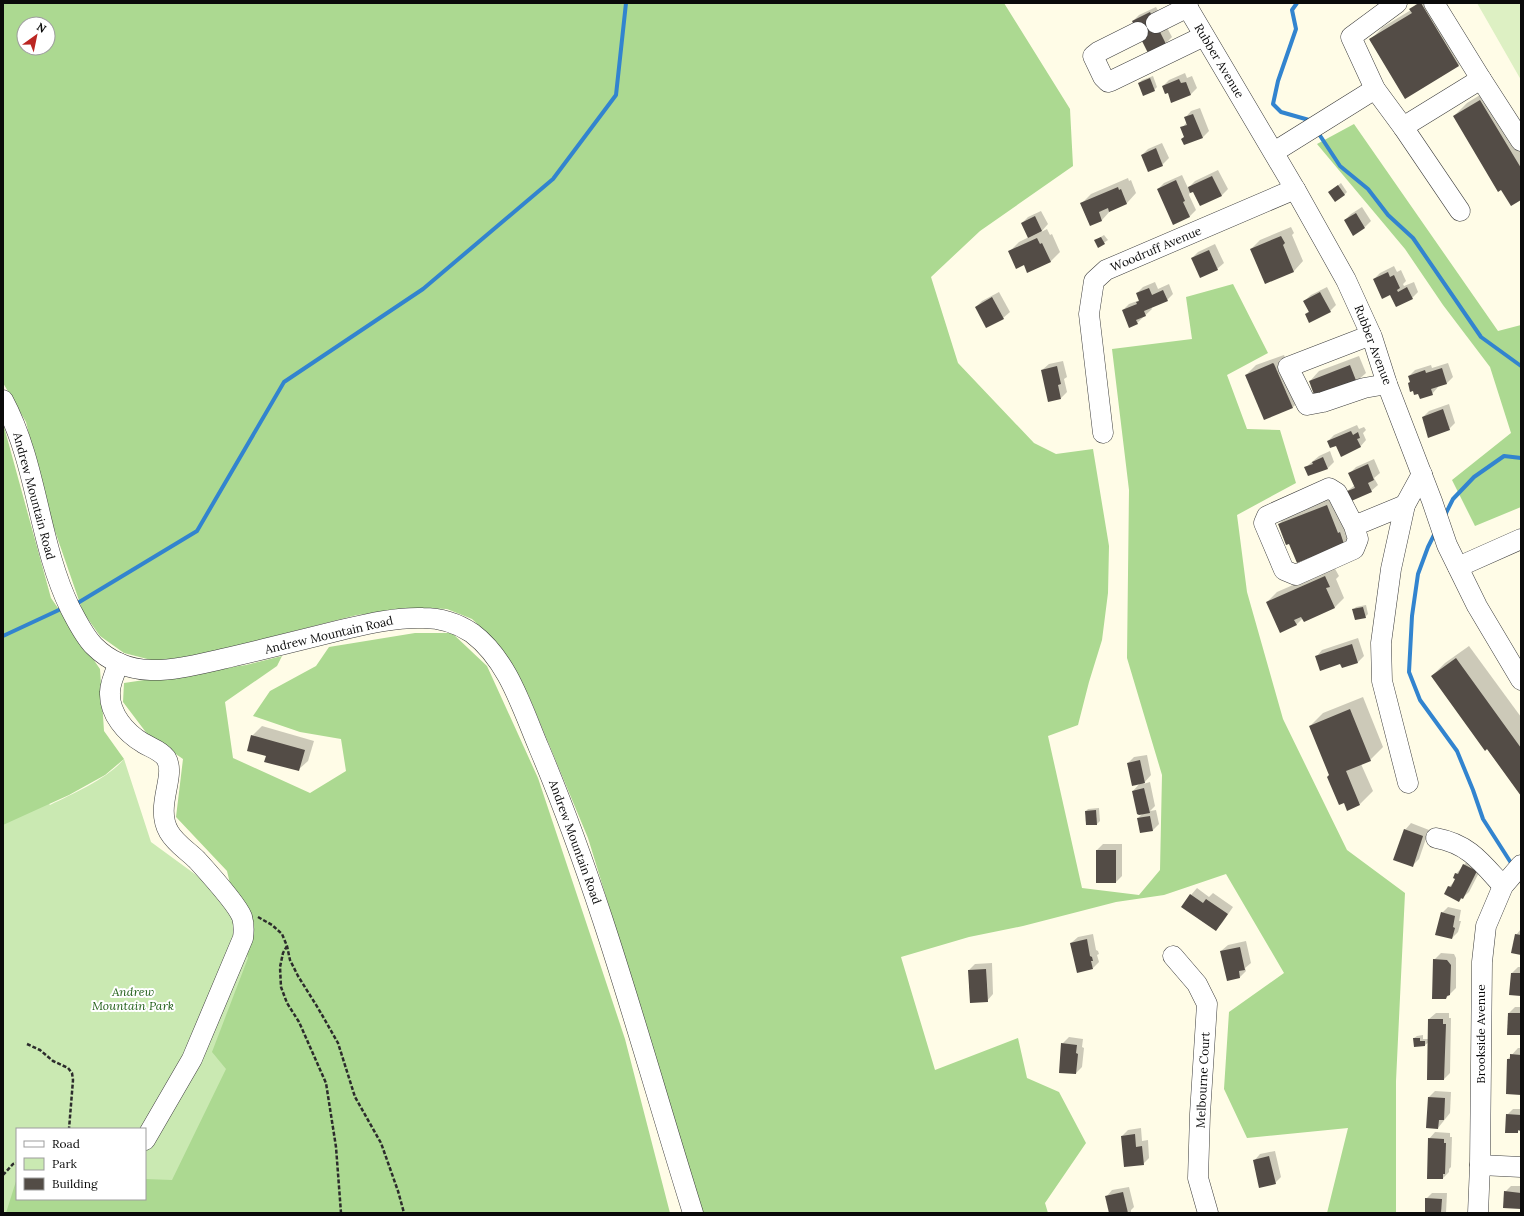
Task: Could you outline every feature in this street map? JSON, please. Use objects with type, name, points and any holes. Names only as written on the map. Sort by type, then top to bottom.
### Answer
[{"type":"street","points":[[1397,3],[1351,37],[1375,89],[1403,127],[1460,211]]},
{"type":"street","points":[[1434,3],[1521,141]]},
{"type":"street","points":[[1156,23],[1186,5]]},
{"type":"street","name":"Rubber Avenue","points":[[1186,5],[1274,152],[1346,280],[1371,335],[1387,384],[1422,474],[1447,545],[1477,606],[1521,680]]},
{"type":"street","points":[[1132,35],[1093,56],[1105,80],[1108,82],[1111,82],[1204,36]]},
{"type":"street","points":[[1403,127],[1481,79]]},
{"type":"street","points":[[1274,152],[1375,89]]},
{"type":"street","name":"Woodruff Avenue","points":[[1103,433],[1089,314],[1094,281],[1106,270],[1295,189]]},
{"type":"street","points":[[1371,335],[1288,367],[1307,405],[1323,402],[1364,388],[1387,384]]},
{"type":"street","name":"Andrew Mountain Road","points":[[3,400],[23,446],[53,565],[66,598],[83,632],[93,646],[107,657],[119,663],[145,671],[166,671],[368,624],[409,618],[435,618],[447,621],[468,631],[478,638],[496,657],[510,680],[574,834],[608,935],[693,1213]]},
{"type":"street","points":[[1408,783],[1382,681],[1381,643],[1391,569],[1405,505],[1422,474]]},
{"type":"street","points":[[1329,488],[1337,493],[1354,526],[1358,539],[1354,549],[1296,575],[1284,570],[1264,523],[1267,516],[1329,488]]},
{"type":"street","points":[[1354,526],[1405,505]]},
{"type":"street","points":[[1458,567],[1521,539]]},
{"type":"street","points":[[119,663],[110,691],[110,700],[114,712],[130,734],[161,753],[166,759],[169,772],[164,797],[163,813],[165,824],[169,833],[197,860],[236,907],[242,917],[244,927],[243,938],[192,1059],[146,1138]]},
{"type":"street","points":[[1436,838],[1447,840],[1464,847],[1483,864],[1512,876]]},
{"type":"street","name":"Brookside Avenue","points":[[1478,1213],[1480,1165],[1482,962],[1486,926],[1512,876]]},
{"type":"street","name":"Melbourne Court","points":[[1173,956],[1197,984],[1207,1004],[1200,1114],[1198,1178],[1208,1213]]},
{"type":"street","points":[[1480,1165],[1521,1167]]},
{"type":"path","points":[[242,917],[254,915],[272,924],[282,934],[287,946],[290,960],[298,976],[338,1043],[355,1097],[381,1143],[404,1213]]},
{"type":"path","points":[[287,946],[283,954],[280,967],[281,987],[287,1003],[299,1022],[326,1083],[336,1147],[341,1213]]},
{"type":"path","points":[[27,1044],[40,1050],[53,1061],[68,1068],[72,1073],[73,1080],[69,1128]]},
{"type":"path","points":[[3,1175],[13,1164],[16,1163]]},
{"type":"green space","points":[[3,3],[1004,3],[1070,109],[1073,166],[980,231],[931,277],[958,363],[1034,443],[1056,454],[1093,449],[1109,546],[1108,593],[1102,640],[1078,725],[1048,736],[1082,888],[1139,895],[1160,870],[1162,775],[1127,658],[1129,490],[1112,349],[1192,339],[1186,297],[1233,284],[1268,353],[1227,375],[1247,429],[1280,430],[1296,483],[1237,515],[1247,592],[1283,719],[1347,850],[1405,893],[1396,1081],[1396,1213],[1327,1213],[1348,1128],[1247,1138],[1224,1089],[1229,1012],[1284,973],[1226,874],[1164,895],[1116,902],[1023,926],[969,937],[901,957],[935,1070],[1018,1038],[1027,1078],[1059,1092],[1086,1143],[1045,1203],[1048,1213],[703,1213],[588,838],[528,694],[494,640],[472,619],[447,609],[421,608],[357,615],[200,655],[155,661],[124,653],[100,636],[83,612],[47,508],[26,422],[3,383]]},
{"type":"green space","points":[[1477,3],[1521,3],[1521,80]]},
{"type":"green space","points":[[1354,124],[1498,331],[1521,325],[1521,507],[1475,526],[1452,480],[1511,433],[1490,367],[1443,305],[1405,249],[1317,144]]},
{"type":"green space","points":[[3,423],[51,598],[100,669],[104,731],[124,759],[105,775],[69,795],[3,825]]},
{"type":"green space","points":[[415,633],[452,633],[487,666],[538,778],[625,1039],[670,1213],[6,1213],[16,1181],[16,1200],[146,1200],[146,1179],[172,1180],[226,1069],[212,1052],[248,958],[227,871],[176,817],[183,759],[148,735],[123,702],[124,683],[246,665],[282,656],[277,666],[225,702],[233,758],[310,793],[346,771],[341,739],[300,732],[253,716],[270,691],[316,666],[329,647]]},
{"type":"green space","name":"Andrew Mountain Park","points":[[124,759],[151,842],[203,880],[305,1000],[394,1213],[3,1213],[3,803],[35,786],[50,805],[90,785],[109,773]]},
{"type":"building","points":[[1421,3],[1459,66],[1405,99],[1369,39],[1412,13],[1409,9]]},
{"type":"building","points":[[1150,12],[1166,44],[1148,53],[1132,21]]},
{"type":"building","points":[[1150,78],[1155,91],[1143,96],[1138,83]]},
{"type":"building","points":[[1179,79],[1181,83],[1186,82],[1191,95],[1171,103],[1168,93],[1165,94],[1162,86]]},
{"type":"building","points":[[1480,100],[1521,168],[1521,200],[1511,206],[1501,190],[1498,192],[1453,116]]},
{"type":"building","points":[[1193,114],[1203,138],[1184,145],[1181,139],[1184,137],[1180,127],[1187,125],[1184,117]]},
{"type":"building","points":[[1156,148],[1163,166],[1148,172],[1141,155]]},
{"type":"building","points":[[1212,176],[1222,196],[1200,206],[1193,192],[1190,193],[1188,187]]},
{"type":"building","points":[[1176,180],[1185,201],[1183,202],[1190,217],[1173,225],[1157,189]]},
{"type":"building","points":[[1338,185],[1345,195],[1335,202],[1328,192]]},
{"type":"building","points":[[1118,187],[1119,190],[1121,189],[1127,204],[1109,212],[1108,208],[1099,212],[1102,221],[1090,226],[1080,203]]},
{"type":"building","points":[[1356,213],[1365,228],[1353,236],[1344,220]]},
{"type":"building","points":[[1035,216],[1042,231],[1028,238],[1021,223]]},
{"type":"building","points":[[1281,236],[1285,243],[1283,245],[1294,272],[1265,284],[1250,249]]},
{"type":"building","points":[[1101,237],[1105,244],[1098,248],[1094,240]]},
{"type":"building","points":[[1037,238],[1040,244],[1042,243],[1051,262],[1027,273],[1024,265],[1016,269],[1008,251]]},
{"type":"building","points":[[1209,250],[1218,270],[1200,278],[1191,258]]},
{"type":"building","points":[[1388,272],[1390,277],[1394,275],[1400,288],[1397,290],[1398,292],[1407,287],[1413,299],[1396,307],[1390,295],[1382,299],[1373,279]]},
{"type":"building","points":[[1149,288],[1152,295],[1163,290],[1168,301],[1144,311],[1146,316],[1136,320],[1138,324],[1129,328],[1122,310],[1137,304],[1136,302],[1139,301],[1136,293]]},
{"type":"building","points":[[1320,292],[1331,312],[1309,323],[1305,314],[1309,312],[1303,301]]},
{"type":"building","points":[[992,297],[1004,319],[986,328],[975,307]]},
{"type":"building","points":[[1273,363],[1293,408],[1264,420],[1245,375]]},
{"type":"building","points":[[1350,365],[1357,383],[1316,400],[1309,381]]},
{"type":"building","points":[[1057,366],[1061,384],[1058,385],[1061,399],[1048,402],[1041,370]]},
{"type":"building","points":[[1442,368],[1447,384],[1431,389],[1433,395],[1420,399],[1418,394],[1414,395],[1413,391],[1410,392],[1408,383],[1410,382],[1408,376],[1425,370],[1426,373]]},
{"type":"building","points":[[1443,409],[1450,430],[1428,438],[1422,417]]},
{"type":"building","points":[[1351,431],[1353,435],[1358,432],[1360,438],[1357,439],[1361,447],[1341,457],[1336,446],[1330,448],[1327,441]]},
{"type":"building","points":[[1323,457],[1328,469],[1308,476],[1304,467],[1313,464],[1312,462]]},
{"type":"building","points":[[1368,464],[1374,480],[1368,483],[1372,492],[1349,502],[1345,492],[1355,488],[1348,473]]},
{"type":"building","points":[[1327,505],[1344,544],[1297,563],[1289,544],[1286,545],[1278,524]]},
{"type":"building","points":[[1325,576],[1330,587],[1326,588],[1335,608],[1304,622],[1301,617],[1294,620],[1297,625],[1280,633],[1266,602]]},
{"type":"building","points":[[1363,607],[1366,618],[1355,620],[1352,609]]},
{"type":"building","points":[[1352,644],[1358,663],[1342,668],[1340,664],[1320,671],[1315,656]]},
{"type":"building","points":[[1456,658],[1521,748],[1521,796],[1487,749],[1485,751],[1431,676]]},
{"type":"building","points":[[1350,709],[1371,761],[1346,771],[1360,805],[1347,811],[1344,803],[1339,805],[1327,777],[1329,775],[1309,726]]},
{"type":"building","points":[[251,735],[305,750],[299,771],[264,762],[266,756],[247,751]]},
{"type":"building","points":[[1140,760],[1145,783],[1132,786],[1127,763]]},
{"type":"building","points":[[1144,788],[1150,813],[1139,815],[1137,814],[1132,791]]},
{"type":"building","points":[[1096,810],[1097,825],[1086,825],[1085,811]]},
{"type":"building","points":[[1150,816],[1153,831],[1140,833],[1137,818]]},
{"type":"building","points":[[1404,829],[1423,836],[1413,867],[1393,860]]},
{"type":"building","points":[[1096,850],[1116,850],[1116,883],[1096,883]]},
{"type":"building","points":[[1463,864],[1477,871],[1463,899],[1461,898],[1459,902],[1444,894],[1448,886],[1451,887],[1455,879],[1453,878],[1455,873],[1458,874]]},
{"type":"building","points":[[1190,894],[1203,903],[1206,899],[1228,914],[1216,931],[1181,907]]},
{"type":"building","points":[[1441,912],[1455,916],[1453,927],[1455,928],[1452,939],[1435,935]]},
{"type":"building","points":[[1515,934],[1521,935],[1521,955],[1511,953]]},
{"type":"building","points":[[1087,939],[1090,956],[1092,957],[1093,961],[1091,961],[1093,969],[1077,973],[1070,943]]},
{"type":"building","points":[[1240,947],[1245,970],[1239,971],[1240,978],[1227,981],[1220,951]]},
{"type":"building","points":[[1433,959],[1447,960],[1451,965],[1450,995],[1447,996],[1446,999],[1432,999]]},
{"type":"building","points":[[986,969],[988,1002],[970,1003],[968,970]]},
{"type":"building","points":[[1511,973],[1521,973],[1521,996],[1509,995]]},
{"type":"building","points":[[1508,1013],[1521,1013],[1521,1035],[1507,1035]]},
{"type":"building","points":[[1428,1019],[1443,1019],[1443,1024],[1446,1024],[1444,1080],[1427,1080]]},
{"type":"building","points":[[1413,1038],[1420,1038],[1420,1041],[1425,1041],[1425,1046],[1414,1047]]},
{"type":"building","points":[[1061,1043],[1077,1045],[1076,1053],[1078,1054],[1076,1074],[1059,1073]]},
{"type":"building","points":[[1510,1054],[1521,1055],[1521,1095],[1506,1094],[1507,1059],[1510,1059]]},
{"type":"building","points":[[1428,1097],[1445,1098],[1444,1120],[1439,1120],[1438,1129],[1426,1128]]},
{"type":"building","points":[[1506,1114],[1521,1115],[1521,1131],[1518,1130],[1518,1133],[1505,1133]]},
{"type":"building","points":[[1135,1134],[1136,1147],[1142,1146],[1144,1165],[1124,1167],[1121,1136]]},
{"type":"building","points":[[1428,1138],[1444,1139],[1444,1143],[1446,1143],[1445,1174],[1443,1174],[1443,1179],[1427,1179]]},
{"type":"building","points":[[1269,1156],[1276,1184],[1259,1188],[1253,1160]]},
{"type":"building","points":[[1504,1191],[1521,1193],[1521,1209],[1503,1208]]},
{"type":"building","points":[[1123,1192],[1128,1213],[1109,1213],[1105,1196]]},
{"type":"building","points":[[1425,1198],[1442,1199],[1441,1213],[1425,1213]]},
{"type":"waterway","points":[[76,604],[197,531],[284,382],[423,289],[553,179],[616,95],[626,3]]},
{"type":"waterway","points":[[1297,3],[1292,10],[1296,29],[1278,81],[1273,104],[1281,112],[1309,120],[1311,122]]},
{"type":"waterway","points":[[1317,131],[1340,166],[1368,189],[1388,215],[1413,238],[1481,337],[1521,366]]},
{"type":"waterway","points":[[1444,517],[1453,499],[1474,477],[1504,456],[1521,458]]},
{"type":"waterway","points":[[1435,533],[1418,574],[1412,616],[1409,672],[1420,700],[1457,751],[1483,819],[1513,866]]},
{"type":"waterway","points":[[3,636],[61,609]]}]
